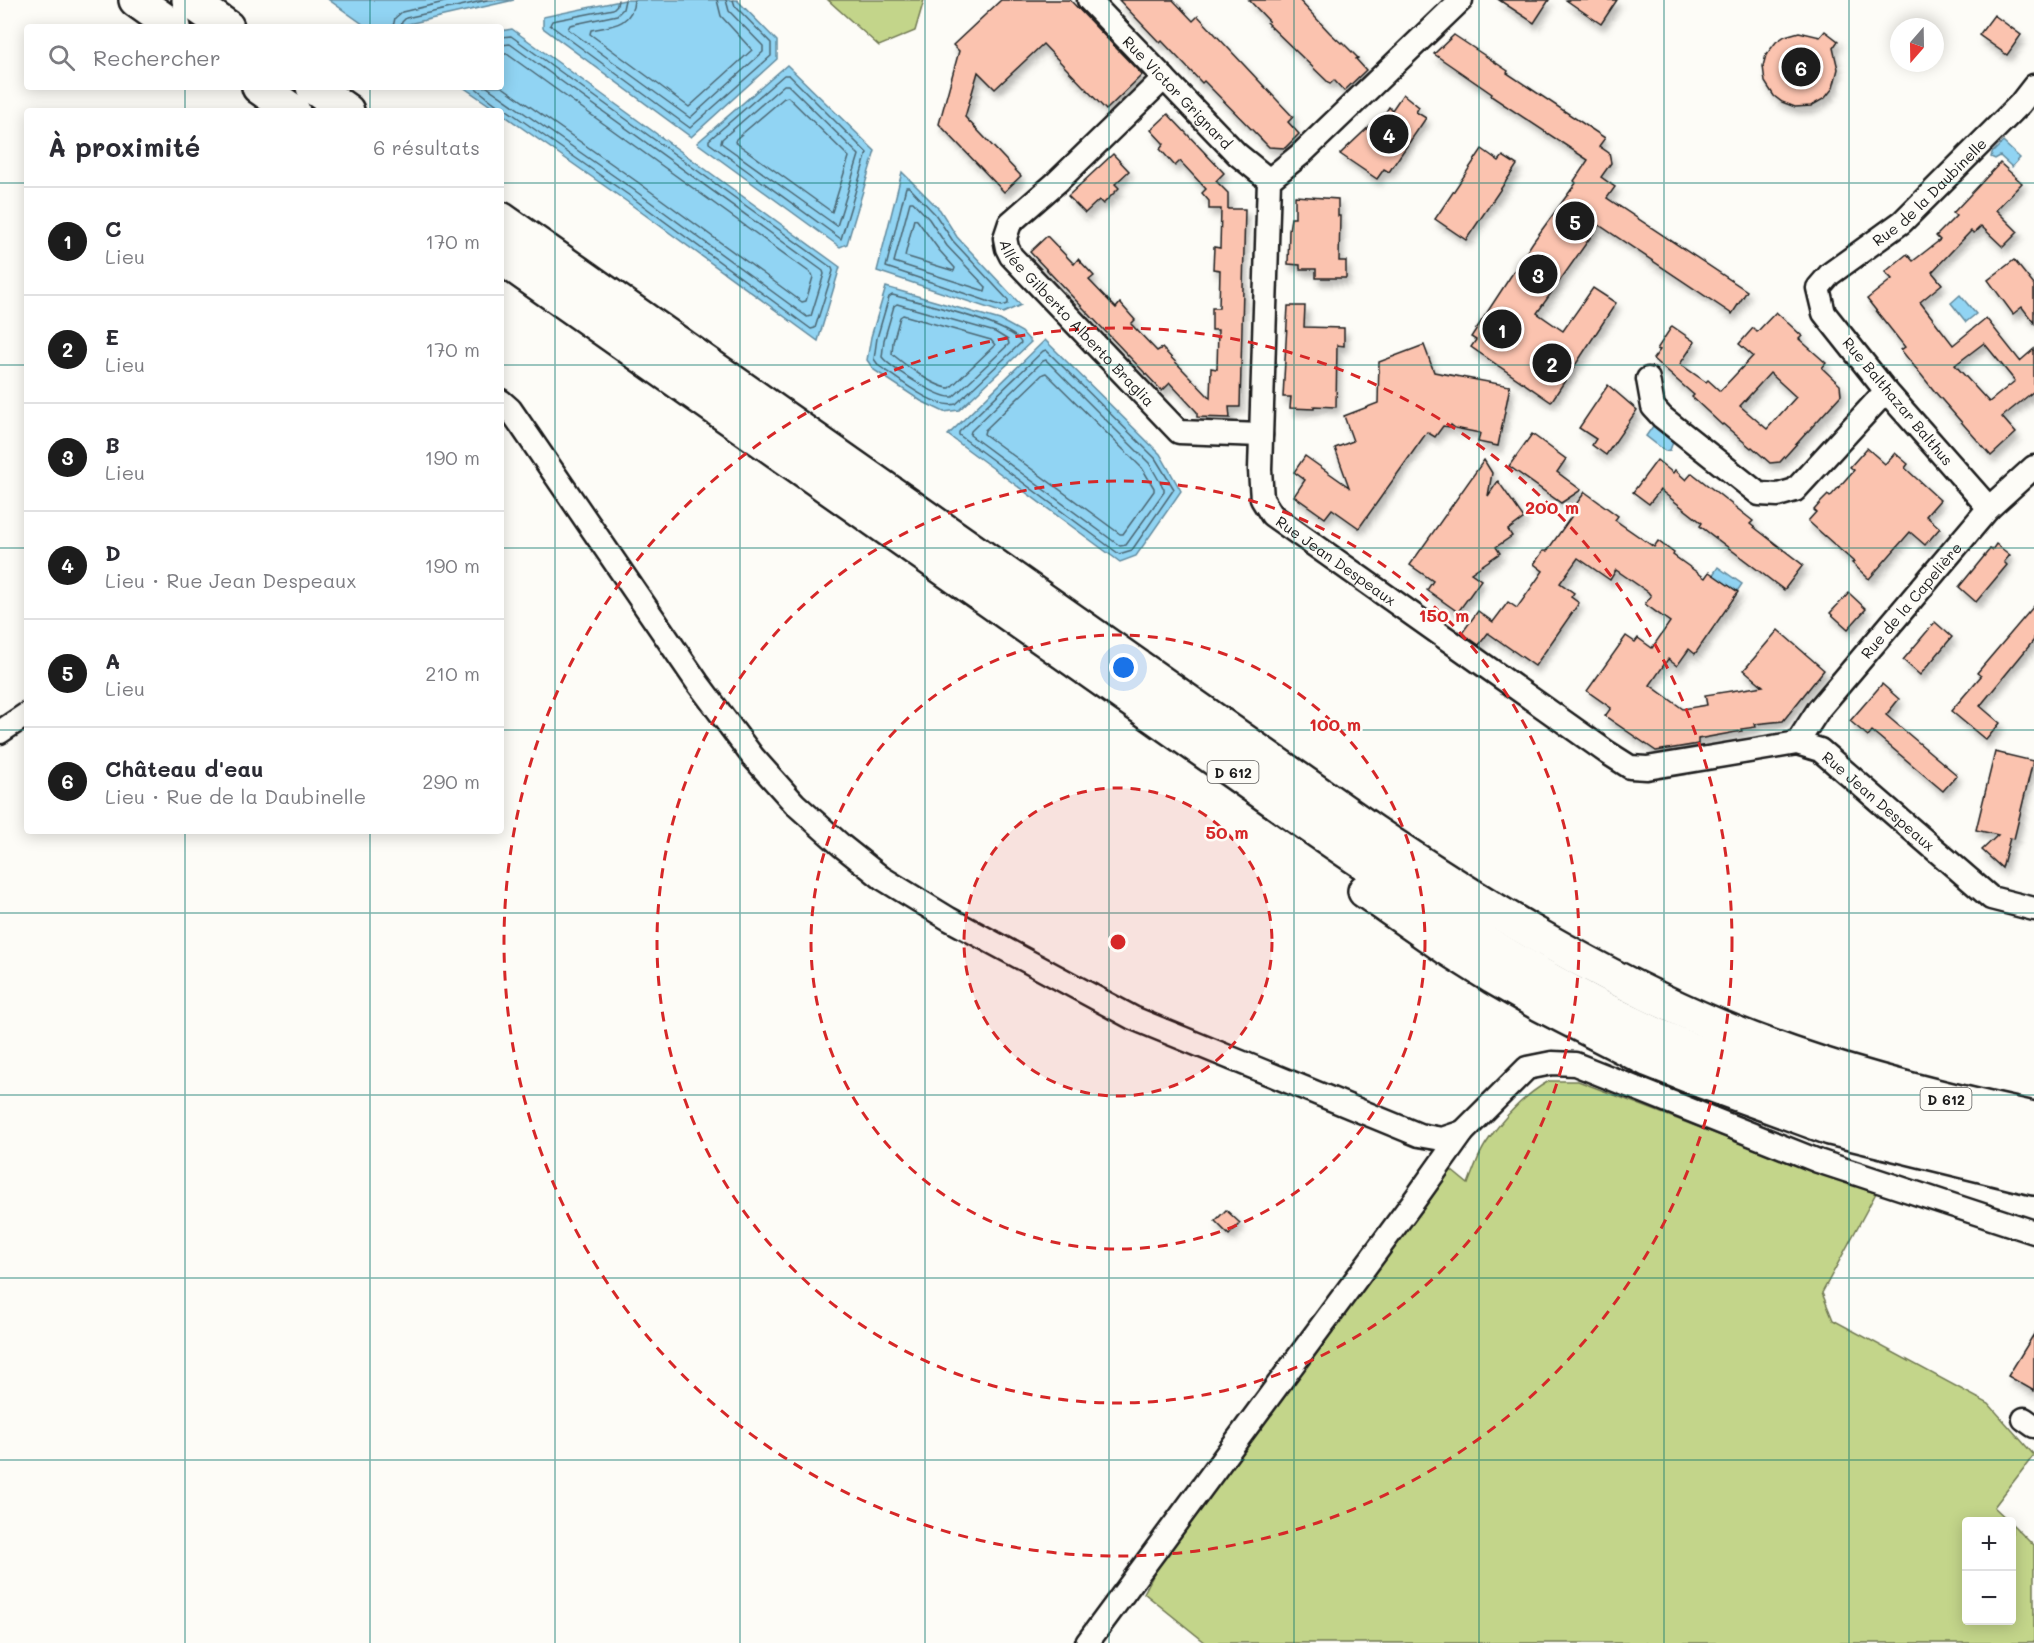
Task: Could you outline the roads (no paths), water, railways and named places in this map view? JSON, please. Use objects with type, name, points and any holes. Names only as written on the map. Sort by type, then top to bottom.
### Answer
[{"type":"highway","points":[[136,0],[170,24]]},
{"type":"highway","points":[[189,0],[223,24]]},
{"type":"highway","points":[[263,90],[290,108]]},
{"type":"highway","points":[[317,90],[343,108]]},
{"type":"highway","name":"D 612","points":[[504,221],[1281,768],[1435,873],[1570,955],[1720,1027],[1859,1075],[1934,1096],[2034,1119]]},
{"type":"highway","name":"D 612","points":[[504,259],[1408,893],[1513,958],[1618,1016],[1686,1047],[1811,1093],[1918,1124],[2034,1151]]},
{"type":"highway","points":[[1112,686],[1172,746],[1372,896],[1447,948],[1540,1004],[1649,1060],[1830,1128],[2034,1178]]},
{"type":"highway","points":[[1859,1075],[2034,1106]]},
{"type":"street","name":"Rue Victor Grignard","points":[[1089,0],[1238,154],[1269,180]]},
{"type":"street","points":[[1269,180],[1301,154],[1461,0]]},
{"type":"street","name":"Allée Gilberto Alberto Braglia","points":[[1164,78],[1057,182],[1010,223],[1005,238],[1006,248],[1011,256],[1179,432],[1261,435]]},
{"type":"street","name":"Rue de la Daubinelle","points":[[1818,288],[1830,274],[1902,222],[2020,104],[2034,86]]},
{"type":"street","name":"Rue Jean Despeaux","points":[[1269,180],[1261,435],[1262,499],[1272,515],[1630,767],[1647,768],[1797,743],[1820,750],[1991,898],[2034,909]]},
{"type":"street","name":"Rue Balthazar Balthus","points":[[1818,288],[1824,313],[1886,391],[1989,508]]},
{"type":"street","points":[[1648,379],[1653,407],[1662,417],[1759,494],[1778,495],[1795,490],[1886,391]]},
{"type":"street","points":[[504,404],[510,409],[698,682],[753,757],[795,804],[882,878],[959,924],[1133,1018],[1419,1135],[1442,1139],[1463,1132]]},
{"type":"street","name":"Rue de la Capelière","points":[[1797,743],[1819,710],[1989,508],[2034,467]]},
{"type":"street","points":[[0,732],[24,716]]},
{"type":"street","points":[[1087,1643],[1463,1132],[1527,1068],[1552,1063],[1575,1064],[1818,1161],[2034,1232]]},
{"type":"water","points":[[329,0],[514,0],[408,24],[363,24]]},
{"type":"water","points":[[625,0],[737,0],[777,41],[777,59],[691,137],[543,28],[543,17]]},
{"type":"water","points":[[512,29],[840,267],[818,341],[504,115],[504,108],[494,108],[467,90],[504,90],[504,30]]},
{"type":"water","points":[[787,65],[875,151],[847,244],[840,247],[697,143]]},
{"type":"water","points":[[2003,142],[2020,158],[2012,167],[2000,156],[1995,159],[1991,157]]},
{"type":"water","points":[[902,172],[940,210],[957,237],[1021,305],[1003,313],[877,271]]},
{"type":"water","points":[[886,287],[1000,320],[1022,332],[1031,342],[959,410],[944,412],[921,401],[874,370],[867,360],[871,337]]},
{"type":"water","points":[[1960,295],[1976,314],[1966,322],[1951,303]]},
{"type":"water","points":[[1045,340],[1160,454],[1181,491],[1136,556],[1120,562],[948,435]]},
{"type":"water","points":[[1653,426],[1673,442],[1670,450],[1665,451],[1646,436]]},
{"type":"water","points":[[1718,567],[1742,584],[1736,593],[1712,576]]},
{"type":"place","name":"Château d'eau","points":[[1801,67]]},
{"type":"place","name":"D","points":[[1389,134]]},
{"type":"place","name":"A","points":[[1575,221]]},
{"type":"place","name":"B","points":[[1538,274]]},
{"type":"place","name":"C","points":[[1502,329]]},
{"type":"place","name":"E","points":[[1552,363]]}]
